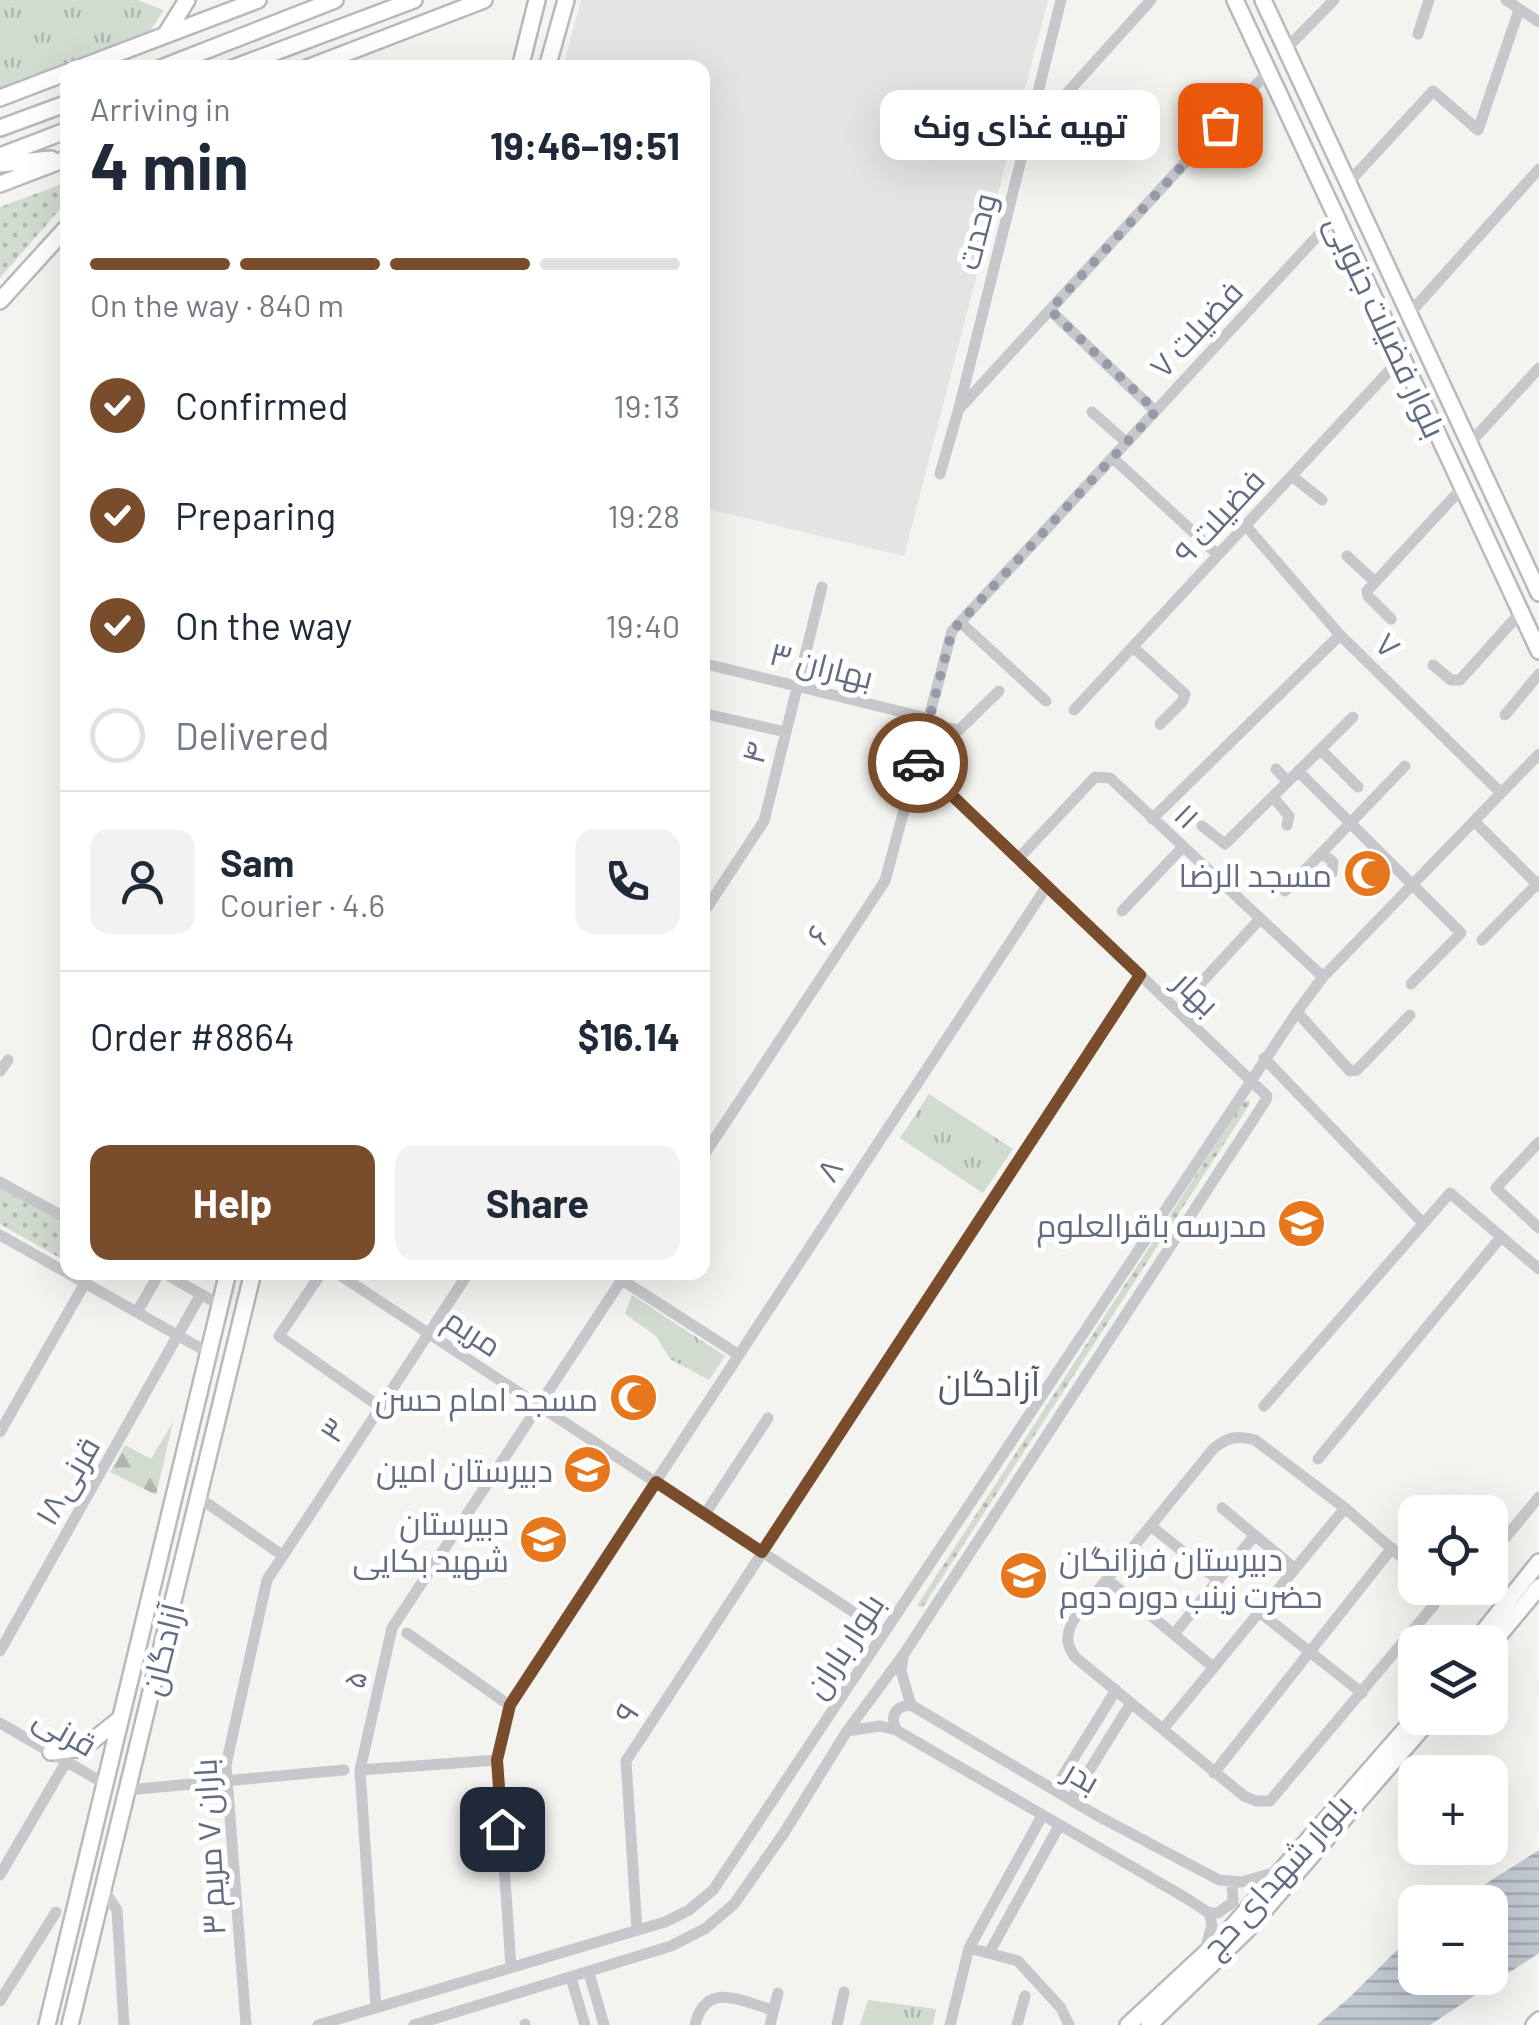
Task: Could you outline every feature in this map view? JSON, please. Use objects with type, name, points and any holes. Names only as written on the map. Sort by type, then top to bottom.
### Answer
[{"type":"main road","points":[[166,34],[187,0]]},
{"type":"main road","points":[[99,60],[258,0]]},
{"type":"main road","points":[[181,60],[334,0]]},
{"type":"main road","points":[[254,60],[414,0]]},
{"type":"main road","points":[[328,60],[484,0]]},
{"type":"main road","name":"بلوار فضیلت جنوبی","points":[[1234,0],[1539,651]]},
{"type":"main road","name":"بلوار فضیلت جنوبی","points":[[1263,0],[1537,581]]},
{"type":"main road","points":[[522,60],[536,2],[550,2],[564,4],[549,60]]},
{"type":"main road","points":[[0,98],[60,75]]},
{"type":"main road","points":[[0,128],[60,106]]},
{"type":"main road","points":[[0,156],[60,133]]},
{"type":"main road","points":[[0,164],[60,159]]},
{"type":"main road","points":[[0,184],[60,161]]},
{"type":"main road","points":[[0,301],[60,235]]},
{"type":"main road","name":"آزادگان","points":[[46,2025],[226,1280]]},
{"type":"main road","name":"آزادگان","points":[[70,2025],[251,1280]]},
{"type":"main road","points":[[1489,1625],[1539,1562]]},
{"type":"main road","points":[[1507,1625],[1539,1587]]},
{"type":"main road","points":[[51,1752],[83,1748],[120,1719]]},
{"type":"main road","name":"بلوار شهدای حج","points":[[1128,2025],[1201,1959],[1400,1735]]},
{"type":"main road","name":"بلوار شهدای حج","points":[[1149,2025],[1246,1930],[1416,1735]]},
{"type":"main road","points":[[70,1929],[92,1934]]},
{"type":"street","name":"وحدت","points":[[940,474],[1062,0]]},
{"type":"street","points":[[1027,136],[1151,0]]},
{"type":"street","points":[[1286,50],[1334,0]]},
{"type":"street","points":[[1418,34],[1429,0]]},
{"type":"street","points":[[1506,0],[1539,22]]},
{"type":"street","points":[[1348,183],[1434,91],[1478,130],[1519,10]]},
{"type":"street","points":[[959,408],[1268,72]]},
{"type":"street","points":[[1409,314],[1539,169]]},
{"type":"street","name":"فضیلت ۷","points":[[927,721],[952,631],[1336,216]]},
{"type":"street","points":[[1050,310],[1156,411]]},
{"type":"street","name":"فضیلت ۹","points":[[1074,710],[1402,358]]},
{"type":"street","points":[[1470,444],[1539,368]]},
{"type":"street","points":[[1092,412],[1126,442]]},
{"type":"street","points":[[1113,458],[1218,556]]},
{"type":"street","points":[[1292,476],[1322,500]]},
{"type":"street","points":[[1391,619],[1366,594],[1462,488]]},
{"type":"street","name":"۷","points":[[1246,526],[1340,635],[1501,794]]},
{"type":"street","points":[[1346,556],[1374,582]]},
{"type":"street","name":"۴","points":[[710,903],[764,821],[822,587]]},
{"type":"street","points":[[1433,664],[1455,681],[1460,680],[1520,613]]},
{"type":"street","points":[[960,622],[1046,700]]},
{"type":"street","points":[[1152,819],[1340,635]]},
{"type":"street","points":[[1134,647],[1185,694],[1160,724]]},
{"type":"street","name":"بهاران ۳","points":[[710,665],[927,721]]},
{"type":"street","points":[[1506,716],[1539,674]]},
{"type":"street","points":[[927,721],[959,730],[999,691]]},
{"type":"street","points":[[710,715],[786,732]]},
{"type":"street","points":[[1202,826],[1225,844],[1353,717]]},
{"type":"street","name":"۶","points":[[710,1146],[885,881],[927,721]]},
{"type":"street","points":[[1321,750],[1358,787]]},
{"type":"street","name":"بلوار باران","points":[[318,2025],[637,1930],[690,1910],[713,1890],[1296,1012],[1323,977],[1539,754]]},
{"type":"street","name":"بهار","points":[[918,763],[1267,1096]]},
{"type":"street","points":[[1286,890],[1405,766]]},
{"type":"street","points":[[1276,768],[1288,782]]},
{"type":"street","points":[[1298,772],[1461,933],[1411,984]]},
{"type":"street","name":"۱۱","points":[[1018,859],[1095,777],[1110,778],[1323,977]]},
{"type":"street","points":[[1273,797],[1289,816],[1287,825]]},
{"type":"street","points":[[1474,821],[1538,884],[1482,940]]},
{"type":"street","points":[[1122,912],[1182,848]]},
{"type":"street","points":[[1322,853],[1333,862],[1332,872]]},
{"type":"street","name":"۸","points":[[656,1482],[1047,886]]},
{"type":"street","points":[[1199,985],[1259,920]]},
{"type":"street","name":"۹","points":[[637,1930],[626,1761],[1140,975]]},
{"type":"street","points":[[1296,1012],[1350,1070],[1357,1070],[1410,1015]]},
{"type":"street","points":[[1264,1058],[1423,1224]]},
{"type":"street","name":"بلوار باران","points":[[414,2025],[671,1946],[706,1928],[734,1904],[784,1833],[847,1731],[904,1654],[1267,1096]]},
{"type":"street","points":[[1539,1142],[1496,1188],[1539,1228]]},
{"type":"street","points":[[0,1182],[60,1216]]},
{"type":"street","points":[[1264,1406],[1450,1193],[1539,1269]]},
{"type":"street","points":[[0,1235],[60,1269]]},
{"type":"street","points":[[1318,1459],[1501,1236]]},
{"type":"street","points":[[80,1280],[209,1353]]},
{"type":"street","points":[[137,1312],[156,1280]]},
{"type":"street","points":[[176,1280],[220,1305]]},
{"type":"street","points":[[317,1280],[279,1336],[380,1407]]},
{"type":"street","name":"مریم","points":[[347,1280],[884,1632]]},
{"type":"street","points":[[428,1334],[463,1280]]},
{"type":"street","points":[[539,1406],[622,1280]]},
{"type":"street","points":[[631,1280],[739,1356]]},
{"type":"street","points":[[0,1432],[85,1283]]},
{"type":"street","name":"قرنی۱۸","points":[[0,1651],[201,1294]]},
{"type":"street","name":"۳","points":[[282,1556],[428,1334]]},
{"type":"street","name":"۵","points":[[376,2008],[360,1770],[392,1628],[539,1406]]},
{"type":"street","points":[[705,1514],[768,1418]]},
{"type":"street","points":[[1398,1553],[1255,1440],[1241,1436],[1226,1438],[1072,1622],[1068,1646],[1244,1796],[1270,1801],[1434,1605]]},
{"type":"street","points":[[985,1479],[1006,1494]]},
{"type":"street","points":[[511,1968],[497,1760],[510,1705],[656,1482]]},
{"type":"street","points":[[198,1497],[282,1556]]},
{"type":"street","points":[[1508,1534],[1539,1497]]},
{"type":"street","points":[[1222,1508],[1294,1568]]},
{"type":"street","points":[[1163,1729],[1345,1508]]},
{"type":"street","points":[[1151,1526],[1218,1580]]},
{"type":"street","points":[[1174,1634],[1255,1535]]},
{"type":"street","points":[[1214,1772],[1392,1548]]},
{"type":"street","name":"باران ۷ مریم ۳","points":[[246,2025],[226,1764],[266,1580],[282,1556]]},
{"type":"street","points":[[1107,1579],[1213,1667]]},
{"type":"street","points":[[1258,1611],[1362,1693]]},
{"type":"street","points":[[407,1633],[510,1705]]},
{"type":"street","points":[[896,1730],[894,1712],[911,1705],[901,1671],[904,1654]]},
{"type":"street","points":[[1054,1790],[1116,1690]]},
{"type":"street","points":[[1071,1800],[1131,1703]]},
{"type":"street","name":"بدر","points":[[911,1705],[1071,1800],[1232,1884]]},
{"type":"street","name":"قرنی","points":[[0,1723],[105,1784]]},
{"type":"street","points":[[847,1731],[880,1726],[896,1730]]},
{"type":"street","name":"بدر","points":[[896,1730],[1209,1913]]},
{"type":"street","points":[[1080,1749],[1096,1760]]},
{"type":"street","points":[[360,1770],[497,1760]]},
{"type":"street","points":[[0,1876],[66,1762]]},
{"type":"street","points":[[127,1790],[344,1770]]},
{"type":"street","points":[[950,2025],[969,1948],[1042,1816]]},
{"type":"street","points":[[989,1953],[1059,1826]]},
{"type":"street","points":[[1030,1837],[1047,1848]]},
{"type":"street","points":[[1201,1959],[1210,1937],[1209,1913],[1218,1913],[1233,1902],[1232,1884],[1284,1870]]},
{"type":"street","points":[[103,1889],[117,1910],[124,2025]]},
{"type":"street","points":[[0,2002],[56,1912]]},
{"type":"street","points":[[969,1948],[1018,1960],[1068,2017],[1069,2025]]},
{"type":"street","points":[[588,1973],[604,2025]]},
{"type":"street","points":[[571,1978],[585,2025]]},
{"type":"street","points":[[837,2025],[844,1992]]},
{"type":"street","points":[[770,2025],[778,1994]]},
{"type":"street","points":[[1017,2025],[1024,1996]]},
{"type":"street","points":[[695,2025],[702,2004],[712,1997],[774,2010]]},
{"type":"shaded area","points":[[581,0],[1048,0],[904,556],[710,510],[710,60],[565,60]]},
{"type":"shaded area","points":[[1539,1850],[1539,1953],[1508,1973],[1508,1885],[1484,1885]]},
{"type":"shaded area","points":[[1398,1949],[1398,1995],[1475,1995],[1430,2025],[1317,2025]]},
{"type":"green space","points":[[0,0],[137,0],[164,10],[148,34],[78,60],[60,60],[60,67],[0,89]]},
{"type":"green space","points":[[60,185],[60,209],[0,278],[0,207]]},
{"type":"green space","points":[[929,1094],[1013,1149],[983,1193],[900,1138]]},
{"type":"green space","points":[[1249,1100],[1250,1104],[923,1607],[919,1607],[1244,1101]]},
{"type":"green space","points":[[0,1186],[60,1219],[60,1258],[0,1224]]},
{"type":"green space","points":[[632,1295],[725,1356],[709,1380],[670,1359],[656,1336],[625,1314]]},
{"type":"green space","points":[[173,1422],[156,1495],[110,1472],[125,1445],[151,1459]]},
{"type":"green space","points":[[868,2000],[936,2009],[933,2025],[860,2025]]},
{"type":"way so far","points":[[918,763],[952,631],[1156,411],[1050,310],[1220,125]]},
{"type":"place","name":"تهیه غذای ونک","points":[[1220,125]]},
{"type":"place","name":"مسجد الرضا","points":[[1367,874]]},
{"type":"place","name":"مدرسه باقرالعلوم","points":[[1302,1224]]},
{"type":"place","name":"مسجد امام حسن","points":[[633,1398]]},
{"type":"place","name":"دبیرستان امین","points":[[588,1469]]},
{"type":"place","name":"دبیرستان شهید بکایی","points":[[544,1540]]},
{"type":"place","name":"دبیرستان فرزانگان حضرت زینب دوره دوم","points":[[1024,1576]]},
{"type":"district","name":"آزادگان","points":[[989,1382]]},
{"type":"route","points":[[502,1829],[497,1760],[510,1705],[656,1482],[762,1552],[1140,975],[918,763]]}]
